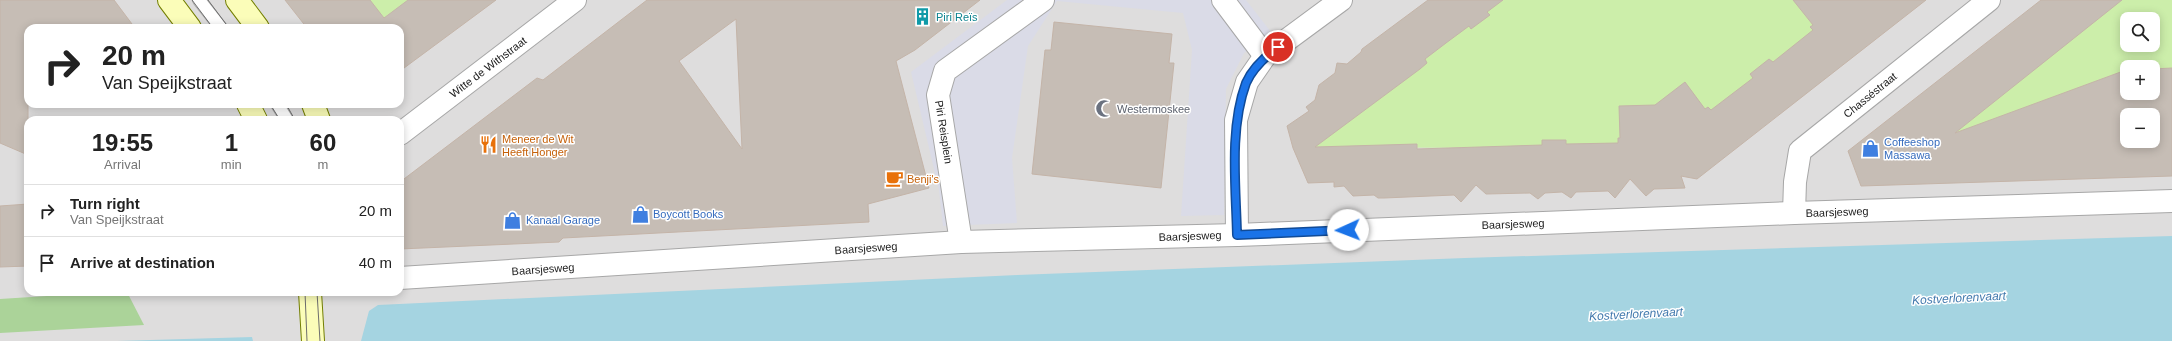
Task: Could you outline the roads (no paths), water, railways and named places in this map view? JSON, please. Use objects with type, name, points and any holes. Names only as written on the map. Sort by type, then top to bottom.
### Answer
[{"type":"street","points":[[169,0],[187,24]]},
{"type":"street","points":[[237,0],[255,24]]},
{"type":"street","name":"Witte de Withstraat","points":[[404,131],[575,0]]},
{"type":"street","name":"Piri Reisplein","points":[[961,242],[938,95],[945,71],[1043,0]]},
{"type":"street","points":[[1223,0],[1265,56]]},
{"type":"street","points":[[1237,235],[1236,120],[1247,82],[1265,56],[1341,0]]},
{"type":"street","name":"Chasséstraat","points":[[1794,213],[1795,182],[1800,151],[1989,0]]},
{"type":"street","name":"Baarsjesweg","points":[[404,278],[961,242],[1237,235],[1794,213],[2172,201]]},
{"type":"street","points":[[310,296],[313,341]]},
{"type":"lane","points":[[199,0],[218,24]]},
{"type":"water","name":"Kostverlorenvaart","points":[[2172,236],[2172,341],[361,341],[369,311],[378,305],[1017,275],[1465,258]]},
{"type":"water","points":[[252,337],[253,341],[117,341]]},
{"type":"tram line","points":[[192,0],[210,24]]},
{"type":"tram line","points":[[208,0],[226,24]]},
{"type":"tram line","points":[[272,108],[278,116]]},
{"type":"tram line","points":[[288,108],[293,116]]},
{"type":"tram line","points":[[305,296],[307,341]]},
{"type":"tram line","points":[[317,296],[320,341]]},
{"type":"place","name":"Piri Reïs","points":[[923,17]]},
{"type":"place","name":"Westermoskee","points":[[1104,109]]},
{"type":"place","name":"Meneer de Wit Heeft Honger","points":[[489,145]]},
{"type":"place","name":"Coffeeshop Massawa","points":[[1871,148]]},
{"type":"place","name":"Benji's","points":[[894,179]]},
{"type":"place","name":"Boycott Books","points":[[640,214]]},
{"type":"place","name":"Kanaal Garage","points":[[513,220]]}]
